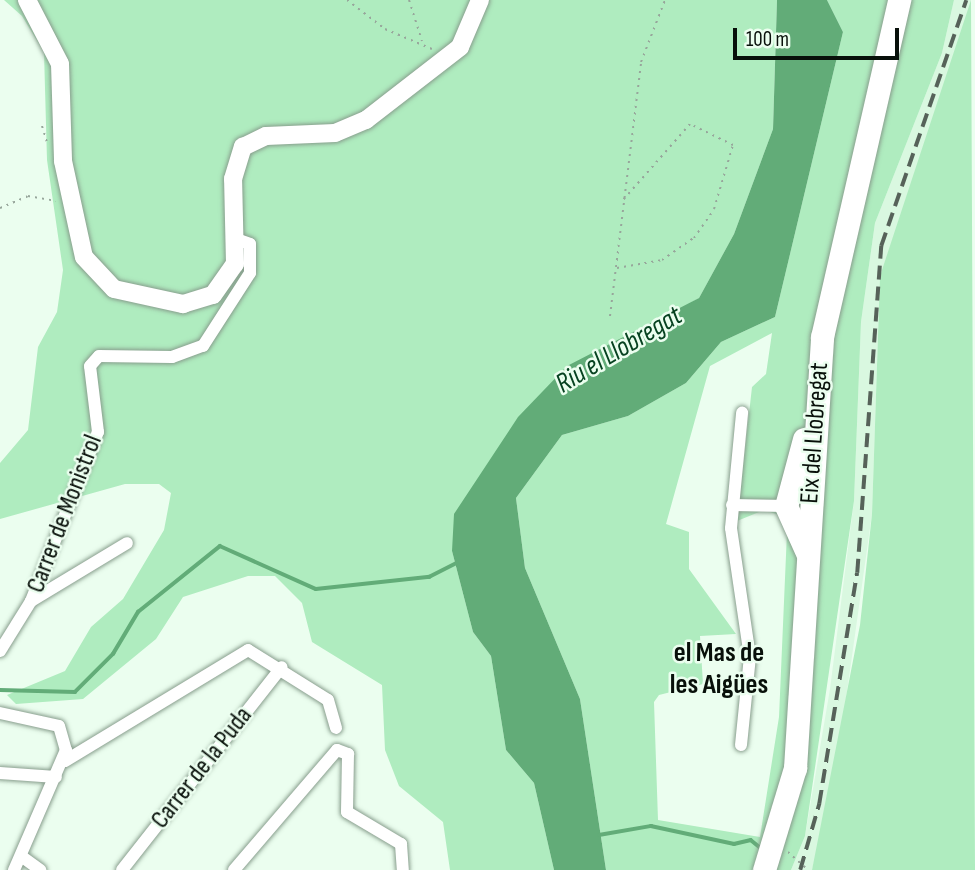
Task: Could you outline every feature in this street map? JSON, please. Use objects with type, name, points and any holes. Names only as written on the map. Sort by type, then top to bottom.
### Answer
[{"type":"highway","name":"Eix del Llobregat","points":[[764,870],[795,768],[813,437],[828,304],[899,0]]},
{"type":"highway","name":"Eix del Llobregat","points":[[775,870],[784,849],[800,790],[813,689],[829,352],[907,0]]},
{"type":"highway","points":[[808,555],[786,506],[802,441],[813,437]]},
{"type":"street","points":[[27,0],[60,64],[62,151],[81,250],[97,277],[158,301],[189,303],[213,295],[232,272],[239,240],[234,169],[247,144],[349,130],[444,61],[468,37],[480,0]]},
{"type":"street","name":"Carrer de Monistrol","points":[[0,651],[31,601],[98,432],[90,366],[99,356],[172,357],[203,346],[250,273],[250,244],[239,240]]},
{"type":"street","points":[[741,744],[750,657],[733,570],[732,505],[742,412]]},
{"type":"street","points":[[732,505],[786,506]]},
{"type":"street","points":[[31,601],[127,543]]},
{"type":"street","points":[[14,870],[65,761],[240,651],[255,650],[331,704],[336,728]]},
{"type":"street","name":"Carrer de la Puda","points":[[122,870],[282,667]]},
{"type":"street","points":[[0,713],[59,726],[65,761]]},
{"type":"street","points":[[234,870],[329,756],[348,754],[347,812],[401,844],[403,870]]},
{"type":"street","points":[[0,773],[56,777]]},
{"type":"street","points":[[20,856],[40,870]]},
{"type":"path","points":[[347,0],[385,29],[422,41],[444,61]]},
{"type":"path","points":[[409,0],[422,41]]},
{"type":"path","points":[[610,316],[643,53],[665,0]]},
{"type":"path","points":[[617,268],[663,260],[694,238],[714,209],[733,145],[690,124],[623,200]]},
{"type":"path","points":[[0,208],[35,196],[72,211]]},
{"type":"path","points":[[784,849],[808,870]]},
{"type":"shaded area","points":[[4,0],[777,0],[773,129],[734,234],[699,298],[651,326],[452,551],[473,632],[491,656],[506,750],[534,783],[554,870],[450,870],[443,822],[399,786],[385,750],[382,685],[312,642],[302,603],[275,576],[248,576],[183,597],[156,639],[83,699],[16,704],[7,695],[65,671],[91,627],[123,599],[164,530],[171,493],[159,484],[125,484],[0,519],[0,463],[28,430],[38,347],[57,312],[63,270],[47,160],[44,52],[22,16]]},
{"type":"shaded area","points":[[827,0],[954,0],[942,53],[875,223],[861,322],[854,501],[805,836],[791,870],[606,870],[580,699],[525,568],[516,498],[562,435],[628,416],[686,383],[721,342],[775,317],[843,32]],"holes":[[[772,333],[766,374],[752,387],[737,521],[764,510],[779,515],[787,532],[779,717],[760,837],[658,820],[654,702],[659,695],[703,684],[700,636],[736,634],[689,569],[689,532],[666,524],[710,366]]]},
{"type":"shaded area","points":[[954,0],[971,0],[968,23],[880,276],[872,514],[834,784],[812,870],[791,870],[805,836],[830,689],[854,501],[861,322],[875,223],[942,53]]},
{"type":"shaded area","points":[[971,0],[975,870],[812,870],[860,625],[872,514],[880,276]]},
{"type":"water","name":"Riu el Llobregat","points":[[777,0],[827,0],[843,32],[775,317],[721,342],[686,383],[628,416],[562,435],[516,498],[525,568],[580,699],[606,870],[554,870],[534,783],[506,750],[491,656],[473,632],[452,551],[454,514],[518,417],[567,366],[699,298],[734,234],[773,129]]},
{"type":"waterway","points":[[0,690],[75,692],[113,654],[138,612],[220,546],[316,589],[429,577],[457,563]]},
{"type":"waterway","points":[[599,835],[651,826],[734,844],[751,840],[761,848]]},
{"type":"railway","points":[[800,870],[819,804],[857,573],[881,246],[966,0]]},
{"type":"district","name":"el Mas de les Aigües","points":[[719,669]]}]
